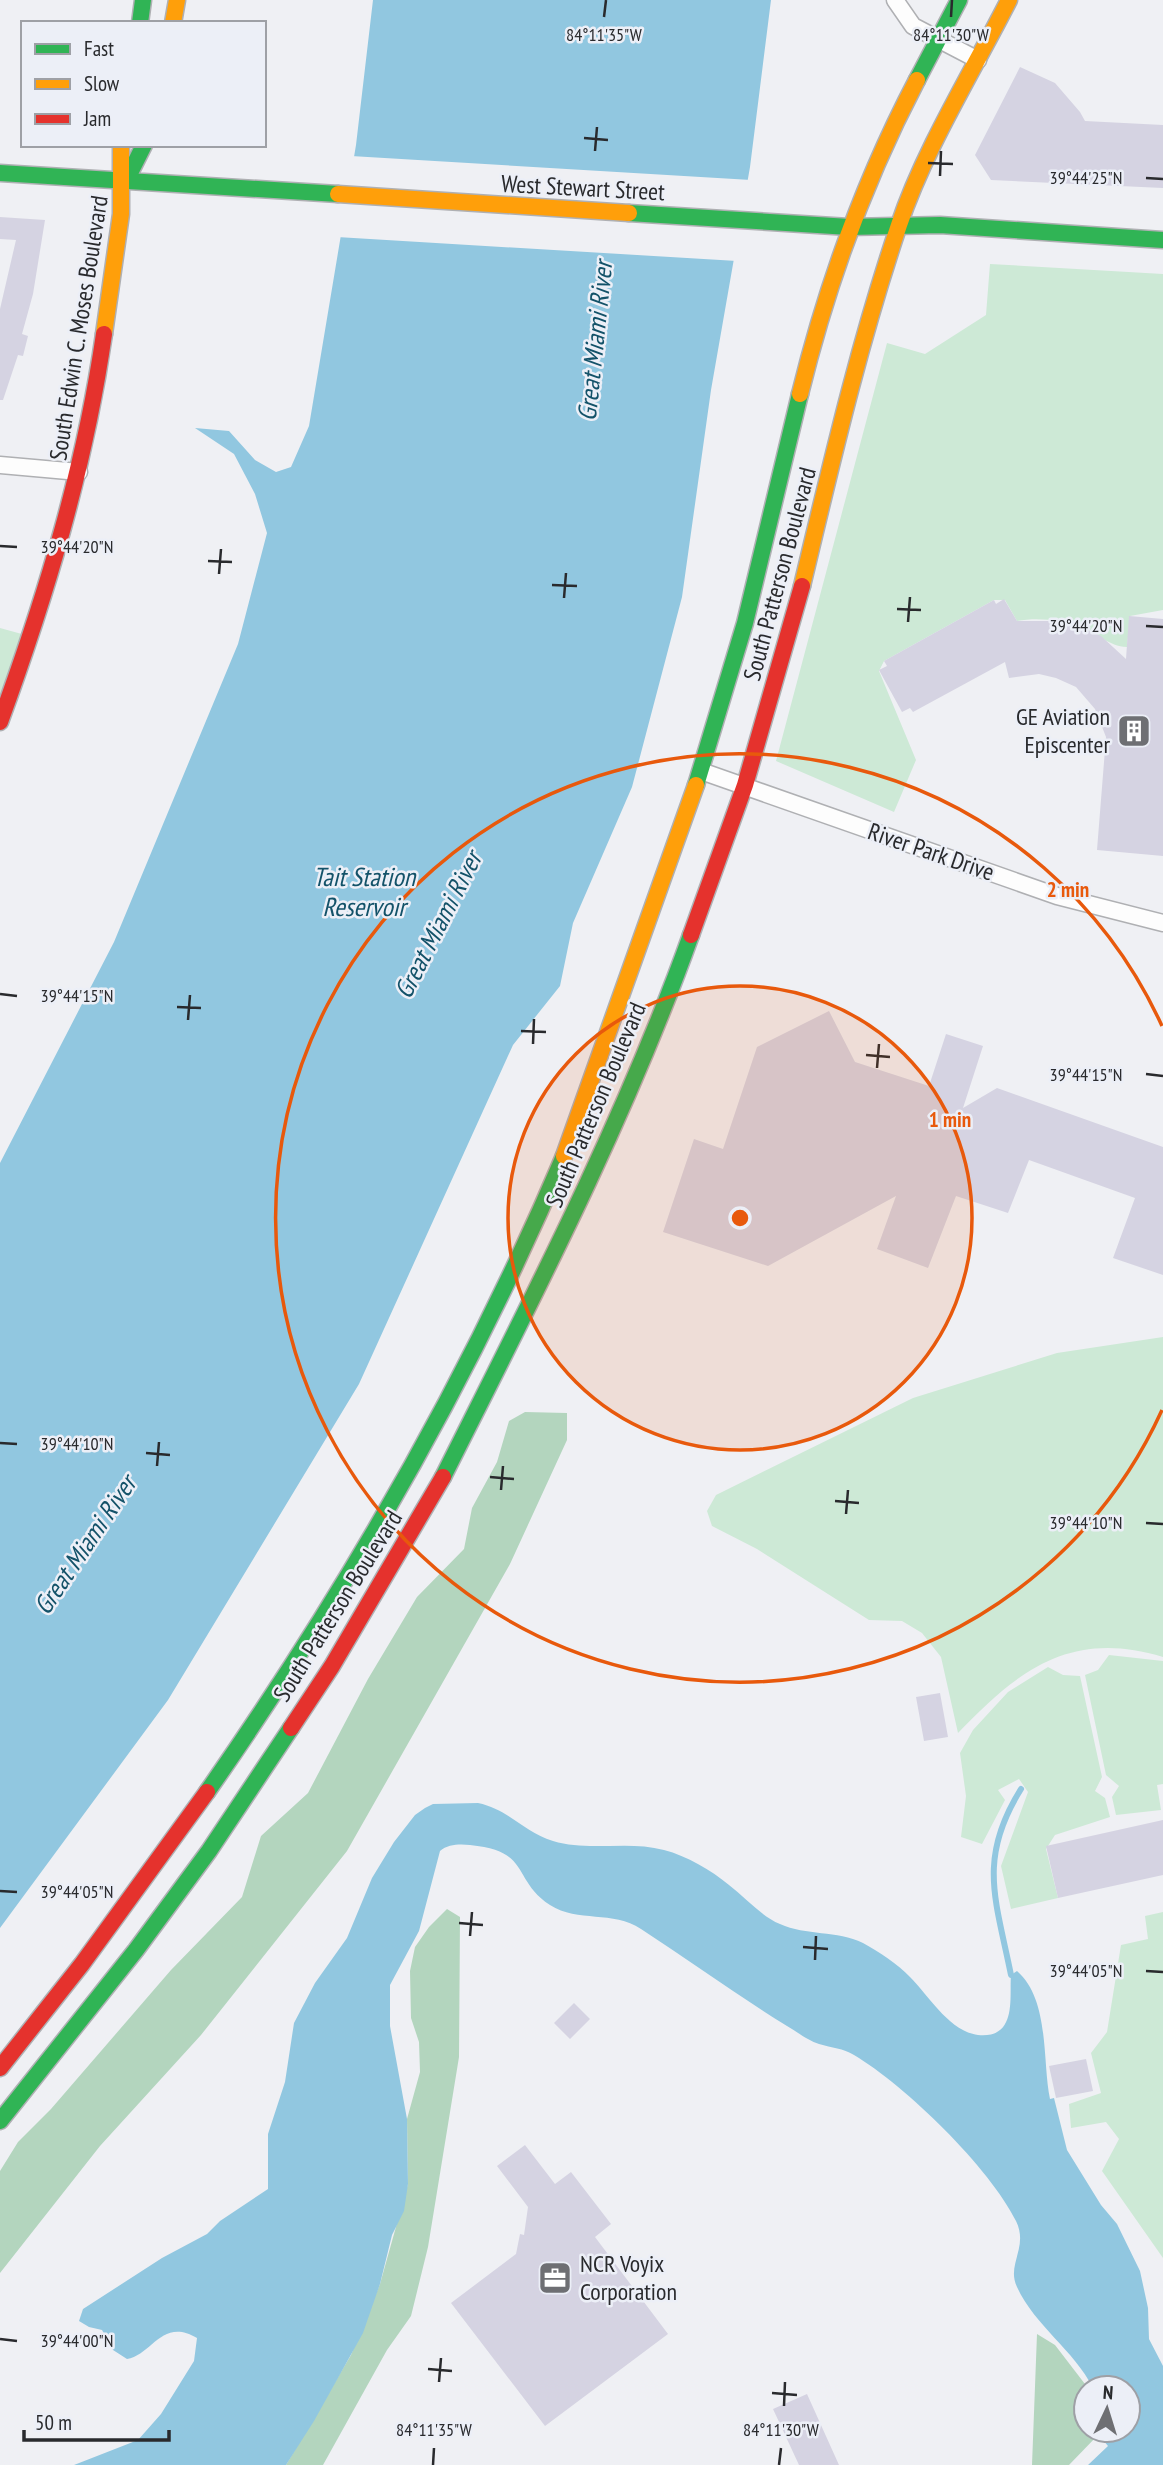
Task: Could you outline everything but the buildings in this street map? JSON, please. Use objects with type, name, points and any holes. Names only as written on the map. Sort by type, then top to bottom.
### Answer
[{"type":"main road","points":[[140,21],[143,0]]},
{"type":"main road","points":[[173,21],[177,0]]},
{"type":"main road","name":"South Patterson Boulevard","points":[[0,2068],[91,1956],[236,1751],[411,1464],[482,1333],[564,1156],[589,1095],[621,996],[701,771],[750,606],[811,359],[849,227],[959,0]]},
{"type":"main road","name":"South Patterson Boulevard","points":[[0,2121],[136,1950],[209,1852],[339,1654],[434,1492],[571,1221],[675,980],[745,785],[792,626],[848,398],[899,224],[917,180],[1009,0]]},
{"type":"main road","name":"South Edwin C. Moses Boulevard","points":[[0,722],[50,575],[79,472],[104,348],[126,181],[121,147]]},
{"type":"main road","name":"South Edwin C. Moses Boulevard","points":[[126,181],[143,147]]},
{"type":"main road","name":"West Stewart Street","points":[[0,173],[849,227],[899,224],[1163,240]]},
{"type":"street","points":[[895,0],[913,26],[978,60]]},
{"type":"street","points":[[0,465],[79,472]]},
{"type":"street","name":"River Park Drive","points":[[701,771],[1057,896],[1163,923]]},
{"type":"green space","points":[[990,264],[1163,274],[1163,610],[1130,616],[1127,647],[1067,623],[1041,619],[1017,621],[1005,600],[994,600],[884,661],[879,671],[916,760],[894,812],[776,761],[887,343],[925,354],[986,315]]},
{"type":"green space","points":[[0,628],[29,636],[0,722]]},
{"type":"green space","points":[[1163,1337],[1163,1657],[1130,1650],[1101,1648],[1074,1652],[1048,1661],[1002,1691],[958,1733],[941,1657],[922,1633],[902,1621],[869,1620],[757,1549],[712,1526],[707,1511],[716,1495],[913,1398],[1057,1353]]},
{"type":"green space","points":[[525,1412],[567,1413],[567,1440],[510,1564],[347,1851],[201,2035],[100,2146],[0,2273],[0,2171],[18,2142],[51,2109],[171,1970],[242,1897],[261,1836],[308,1793],[368,1679],[417,1597],[464,1549],[472,1508],[497,1462],[509,1421]]},
{"type":"green space","points":[[1109,1655],[1163,1661],[1163,1784],[1157,1785],[1161,1810],[1116,1815],[1112,1797],[1119,1786],[1106,1775],[1085,1675],[1098,1670]]},
{"type":"green space","points":[[1048,1667],[1063,1675],[1080,1676],[1102,1777],[1095,1791],[1105,1798],[1110,1817],[1055,1835],[1046,1849],[1058,1898],[1011,1909],[1001,1866],[1028,1792],[1019,1779],[998,1790],[1005,1800],[982,1844],[961,1837],[966,1796],[960,1753],[973,1730],[1008,1692]]},
{"type":"green space","points":[[447,1909],[460,1917],[459,2057],[428,2247],[411,2316],[387,2350],[323,2465],[286,2465],[351,2355],[380,2284],[408,2184],[407,2119],[420,2072],[419,2042],[411,2018],[410,1971],[415,1947],[429,1927]]},
{"type":"green space","points":[[1163,1912],[1163,2258],[1102,2171],[1119,2139],[1106,2122],[1071,2128],[1069,2104],[1101,2093],[1091,2053],[1107,2032],[1121,1945],[1148,1939],[1145,1916]]},
{"type":"green space","points":[[1037,2334],[1055,2345],[1077,2374],[1072,2374],[1072,2444],[1089,2444],[1069,2465],[1032,2465]]},
{"type":"water","name":"Tait Station Reservoir","points":[[373,0],[771,0],[750,167],[711,390],[682,597],[632,787],[573,923],[560,986],[513,1045],[359,1384],[168,1700],[0,1928],[0,1163],[114,942],[238,644],[267,533],[255,494],[234,454],[195,428],[229,431],[255,460],[276,472],[291,467],[309,426],[356,145]]},
{"type":"water","points":[[478,1803],[489,1806],[553,1841],[580,1846],[650,1847],[690,1860],[714,1874],[773,1921],[790,1928],[853,1939],[875,1950],[905,1972],[949,2020],[978,2035],[1000,2030],[1005,2023],[1009,2014],[1011,1975],[1017,1971],[1028,1983],[1040,2014],[1050,2099],[1054,2098],[1067,2150],[1101,2205],[1117,2224],[1140,2271],[1148,2308],[1149,2339],[1163,2366],[1163,2465],[1088,2465],[1108,2446],[1106,2444],[1142,2444],[1142,2374],[1085,2374],[1034,2314],[1014,2279],[1020,2239],[1016,2221],[1004,2200],[967,2153],[921,2107],[854,2055],[807,2039],[641,1929],[619,1920],[572,1914],[550,1905],[538,1895],[519,1868],[503,1853],[490,1848],[462,1845],[450,1846],[440,1851],[419,1931],[390,1985],[390,2026],[407,2119],[408,2184],[404,2211],[392,2235],[380,2284],[363,2333],[314,2421],[286,2465],[74,2465],[138,2440],[161,2414],[194,2361],[197,2338],[185,2333],[166,2334],[144,2351],[127,2359],[113,2350],[102,2330],[79,2321],[83,2309],[162,2258],[207,2234],[220,2221],[268,2189],[268,2134],[285,2082],[294,2023],[315,1983],[347,1938],[372,1878],[394,1842],[415,1815],[433,1804]]},
{"type":"pier","points":[[351,156],[751,180],[737,261],[337,237]]},
{"type":"waterway","points":[[1011,1975],[996,1902],[995,1859],[1007,1814],[1021,1789]]},
{"type":"traffic: fast","points":[[140,21],[143,0]]},
{"type":"traffic: fast","points":[[917,80],[959,0]]},
{"type":"traffic: fast","points":[[126,181],[143,147]]},
{"type":"traffic: fast","points":[[0,173],[338,194]]},
{"type":"traffic: fast","points":[[629,213],[849,227],[940,225],[1163,240]]},
{"type":"traffic: fast","points":[[696,785],[745,623],[800,394]]},
{"type":"traffic: fast","points":[[443,1477],[607,1142],[665,1005],[691,935]]},
{"type":"traffic: fast","points":[[207,1792],[308,1640],[402,1483],[488,1322],[564,1156]]},
{"type":"traffic: fast","points":[[0,2121],[136,1950],[209,1851],[291,1728]]},
{"type":"traffic: slow","points":[[173,21],[177,0]]},
{"type":"traffic: slow","points":[[802,586],[858,359],[899,225],[935,140],[1009,0]]},
{"type":"traffic: slow","points":[[800,394],[822,313],[849,234],[880,156],[917,80]]},
{"type":"traffic: slow","points":[[104,334],[121,214],[121,147]]},
{"type":"traffic: slow","points":[[338,194],[629,213]]},
{"type":"traffic: slow","points":[[564,1156],[696,785]]},
{"type":"traffic: jam","points":[[0,722],[62,531],[86,433],[104,334]]},
{"type":"traffic: jam","points":[[691,935],[745,785],[802,586]]},
{"type":"traffic: jam","points":[[291,1728],[332,1666],[443,1477]]},
{"type":"traffic: jam","points":[[0,2068],[82,1964],[207,1792]]},
{"type":"place","name":"GE Aviation Episcenter","points":[[1134,731]]},
{"type":"place","name":"NCR Voyix Corporation","points":[[555,2278]]},
{"type":"water label","name":"Great Miami River","points":[[595,341]]},
{"type":"water label","name":"Great Miami River","points":[[438,925]]},
{"type":"water label","name":"Great Miami River","points":[[85,1545]]}]
